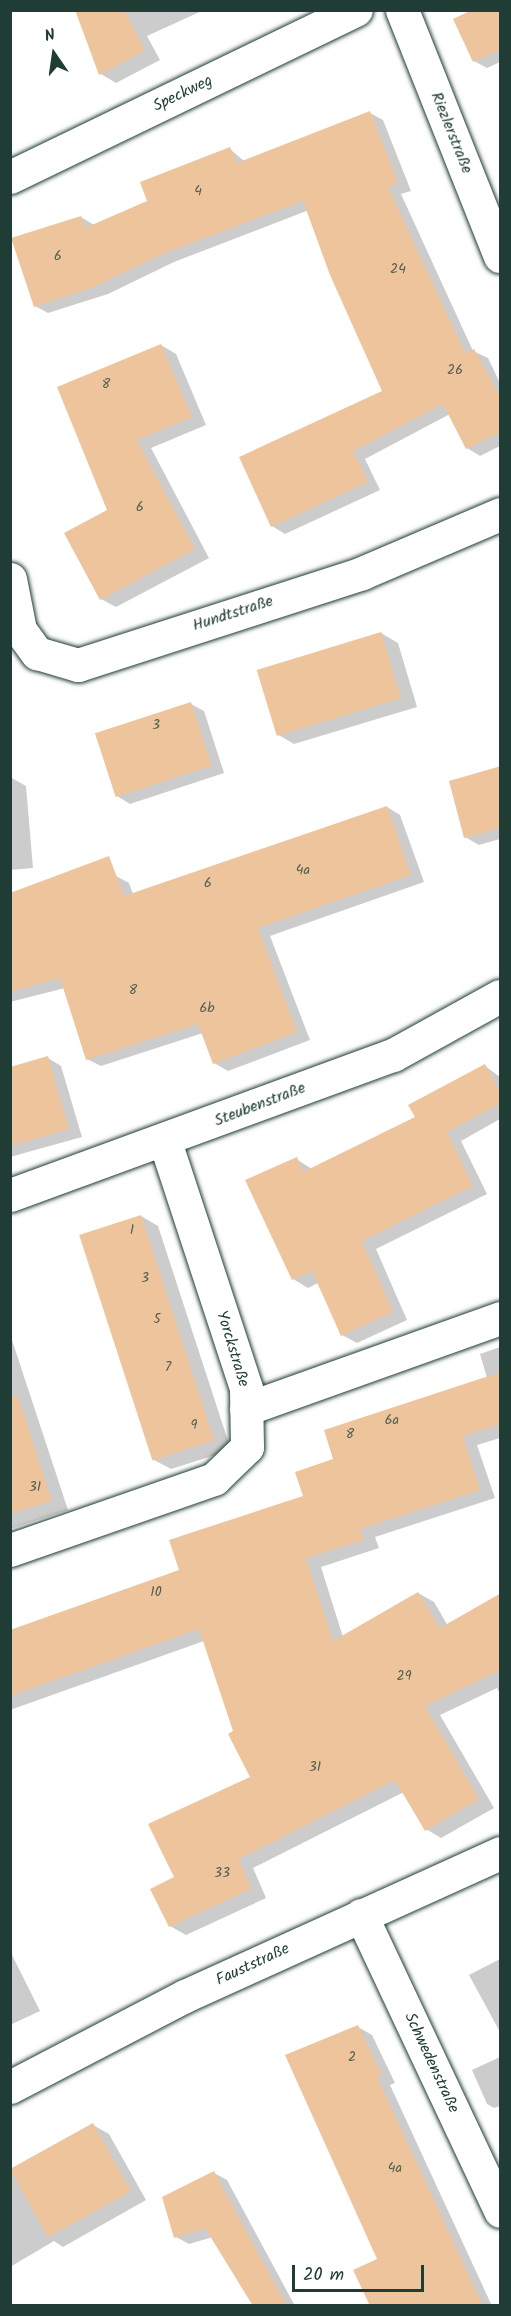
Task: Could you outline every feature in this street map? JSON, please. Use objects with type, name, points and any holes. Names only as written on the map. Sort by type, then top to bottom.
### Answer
[{"type":"street","name":"Speckweg","points":[[10,177],[356,10]]},
{"type":"street","name":"Riezlerstraße","points":[[402,10],[501,256]]},
{"type":"street","name":"Hundtstraße","points":[[10,579],[20,630],[37,653],[78,665],[362,573],[501,514]]},
{"type":"street","name":"Steubenstraße","points":[[10,1195],[165,1141],[393,1055],[501,996]]},
{"type":"street","name":"Yorckstraße","points":[[10,1550],[214,1479],[247,1448],[246,1388],[165,1141]]},
{"type":"street","points":[[246,1409],[501,1318]]},
{"type":"street","name":"Fauststraße","points":[[10,2087],[185,1996],[501,1853]]},
{"type":"street","name":"Schwedenstraße","points":[[360,1915],[501,2211]]},
{"type":"building","points":[[75,10],[124,10],[145,51],[99,75]]},
{"type":"building","points":[[472,10],[501,10],[501,49],[473,62],[453,19]]},
{"type":"building","points":[[370,111],[398,183],[388,187],[465,353],[474,349],[501,399],[501,432],[466,449],[443,404],[353,451],[368,482],[271,527],[239,457],[382,391],[330,275],[303,201],[160,255],[94,287],[34,307],[11,238],[81,216],[85,228],[147,201],[140,182],[230,147],[237,163]]},
{"type":"building","points":[[161,344],[192,417],[137,440],[195,549],[100,600],[64,533],[107,510],[57,387]]},
{"type":"building","points":[[381,632],[401,698],[277,736],[257,670]]},
{"type":"building","points":[[191,702],[212,766],[116,797],[95,733]]},
{"type":"building","points":[[501,766],[501,828],[464,838],[449,781]]},
{"type":"building","points":[[387,806],[411,875],[258,928],[297,1032],[213,1064],[198,1024],[86,1060],[60,978],[10,992],[10,893],[109,856],[124,896]]},
{"type":"building","points":[[48,1056],[69,1129],[10,1146],[10,1067]]},
{"type":"building","points":[[485,1064],[501,1094],[501,1103],[447,1132],[473,1186],[362,1241],[393,1312],[341,1336],[312,1271],[292,1280],[245,1180],[297,1157],[303,1172],[415,1117],[408,1105]]},
{"type":"building","points":[[141,1215],[214,1440],[152,1460],[79,1235]]},
{"type":"building","points":[[501,1372],[501,1424],[463,1436],[480,1490],[360,1529],[364,1540],[306,1558],[333,1641],[418,1592],[440,1628],[501,1593],[501,1670],[425,1706],[479,1799],[425,1831],[395,1780],[239,1859],[251,1889],[169,1927],[150,1889],[174,1877],[148,1824],[250,1777],[228,1734],[233,1731],[199,1629],[10,1696],[10,1630],[179,1570],[169,1540],[303,1496],[295,1472],[333,1459],[324,1430]]},
{"type":"building","points":[[18,1396],[52,1501],[10,1514],[10,1397]]},
{"type":"building","points":[[358,2025],[382,2075],[377,2077],[483,2306],[370,2306],[353,2270],[377,2259],[285,2055]]},
{"type":"building","points":[[93,2123],[131,2191],[48,2237],[10,2169]]},
{"type":"building","points":[[214,2171],[287,2306],[253,2306],[205,2228],[174,2238],[162,2197]]}]
